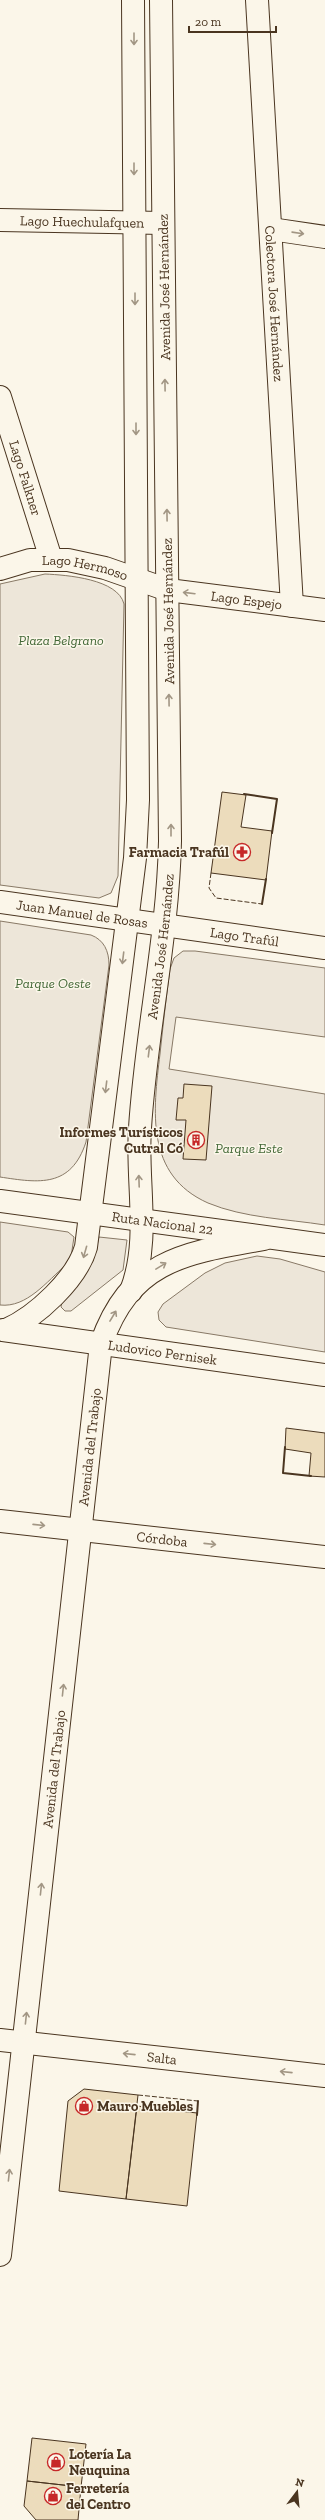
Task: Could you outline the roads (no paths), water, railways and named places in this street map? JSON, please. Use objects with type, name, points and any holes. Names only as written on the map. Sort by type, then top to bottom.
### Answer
[{"type":"main road","name":"Avenida José Hernández","points":[[90,1213],[128,920],[135,858],[138,800],[133,0]]},
{"type":"main road","name":"Avenida José Hernández","points":[[141,1220],[140,1128],[164,925],[170,841],[161,0]]},
{"type":"main road","name":"Colectora José Hernández","points":[[257,0],[292,606]]},
{"type":"main road","name":"Lago Huechulafquen","points":[[0,220],[163,223]]},
{"type":"main road","points":[[271,229],[325,237]]},
{"type":"main road","name":"Lago Falkner","points":[[0,397],[51,559]]},
{"type":"main road","name":"Lago Hermoso","points":[[0,568],[30,560],[51,559],[87,564],[168,590]]},
{"type":"main road","name":"Lago Espejo","points":[[168,590],[325,610]]},
{"type":"main road","name":"Juan Manuel de Rosas","points":[[0,902],[164,925]]},
{"type":"main road","name":"Lago Trafúl","points":[[164,925],[325,948]]},
{"type":"main road","name":"Ruta Nacional 22","points":[[0,1200],[325,1245]]},
{"type":"main road","points":[[3,1330],[29,1319],[43,1307],[76,1268],[86,1247],[90,1213]]},
{"type":"main road","name":"Avenida del Trabajo","points":[[131,1291],[140,1262],[141,1220]]},
{"type":"main road","name":"Avenida del Trabajo","points":[[0,2256],[101,1344],[110,1321],[131,1291],[161,1265],[186,1254],[270,1238]]},
{"type":"main road","points":[[295,1241],[325,1251]]},
{"type":"main road","name":"Ludovico Pernisek","points":[[3,1330],[325,1375]]},
{"type":"main road","name":"Córdoba","points":[[0,1520],[325,1557]]},
{"type":"main road","name":"Salta","points":[[0,2040],[325,2076]]},
{"type":"place","name":"Farmacia Trafúl","points":[[242,852]]},
{"type":"place","name":"Informes Turísticos Cutral Có","points":[[196,1140]]},
{"type":"place","name":"Mauro Muebles","points":[[84,2106]]},
{"type":"place","name":"Lotería La Neuquina","points":[[56,2462]]},
{"type":"place","name":"Ferretería del Centro","points":[[53,2496]]},
{"type":"park label","name":"Plaza Belgrano","points":[[61,640]]},
{"type":"park label","name":"Parque Oeste","points":[[53,983]]},
{"type":"park label","name":"Parque Este","points":[[249,1148]]}]
